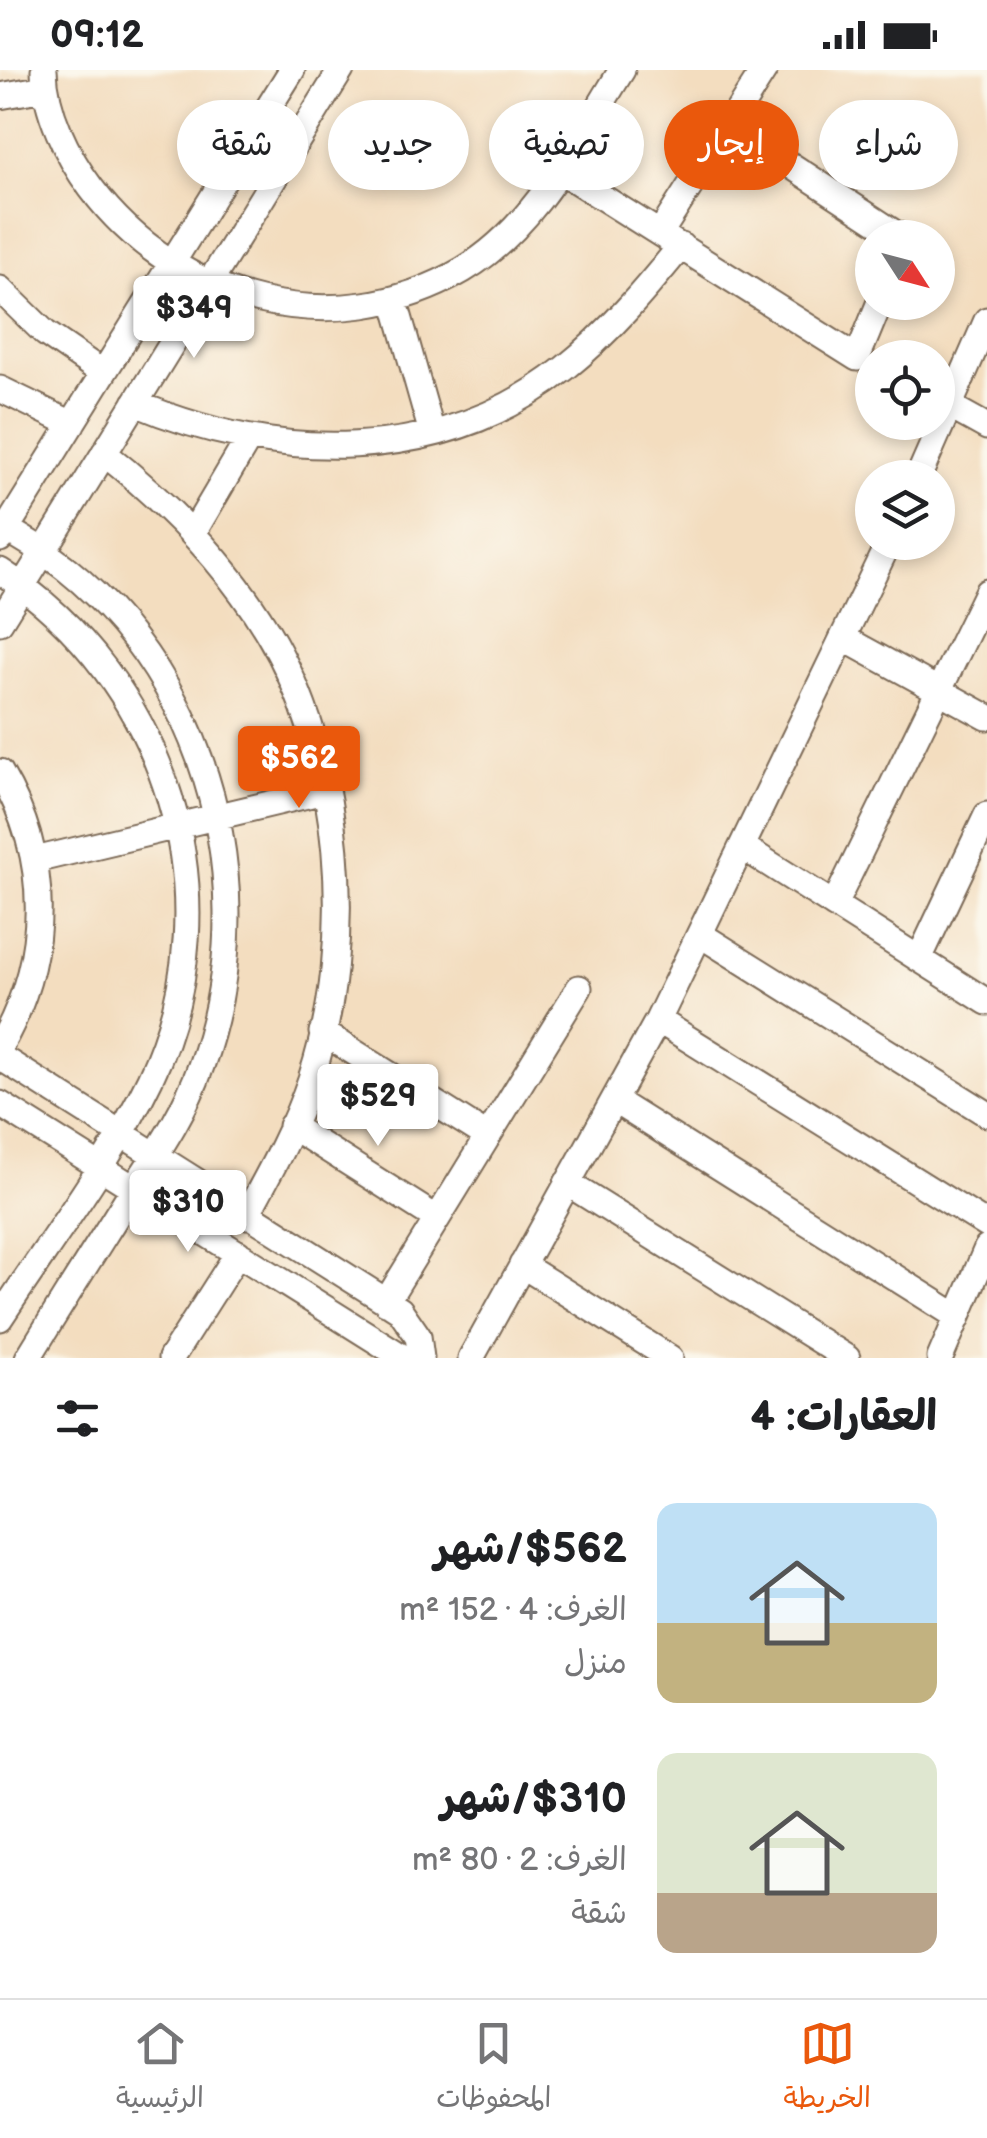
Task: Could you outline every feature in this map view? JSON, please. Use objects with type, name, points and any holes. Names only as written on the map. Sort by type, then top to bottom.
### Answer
[{"type":"street","points":[[28,1358],[154,1158],[201,1067],[220,1001],[229,916],[218,814],[203,762],[155,667],[97,599],[43,552],[2,531],[292,70]]},
{"type":"street","points":[[0,622],[341,70]]},
{"type":"street","points":[[603,100],[622,70]]},
{"type":"street","points":[[745,100],[764,70]]},
{"type":"street","points":[[0,96],[44,79],[71,162],[119,225],[170,266],[208,285],[328,309],[394,298],[463,270],[516,230],[545,190]]},
{"type":"street","points":[[799,171],[874,220]]},
{"type":"street","points":[[591,190],[858,358],[873,320]]},
{"type":"street","points":[[135,403],[249,438],[316,448],[402,442],[482,418],[562,370],[623,316],[671,240],[696,190]]},
{"type":"street","points":[[0,289],[44,333],[103,373]]},
{"type":"street","points":[[394,298],[432,432]]},
{"type":"street","points":[[955,397],[987,320]]},
{"type":"street","points":[[0,388],[72,424]]},
{"type":"street","points":[[955,409],[987,427]]},
{"type":"street","points":[[193,533],[249,438]]},
{"type":"street","points":[[104,453],[193,533],[231,577],[268,633],[298,694],[324,791],[334,863],[335,937],[322,1032],[311,1078],[246,1216]]},
{"type":"street","points":[[472,1358],[658,1020],[881,560]]},
{"type":"street","points":[[0,571],[60,616],[122,690],[165,776],[178,823],[187,887],[179,985],[150,1078],[99,1167],[0,1318]]},
{"type":"street","points":[[834,905],[987,592]]},
{"type":"street","points":[[845,639],[987,717]]},
{"type":"street","points":[[0,772],[26,826],[40,900],[38,941],[30,980],[0,1046]]},
{"type":"street","points":[[35,860],[324,791]]},
{"type":"street","points":[[918,959],[987,815]]},
{"type":"street","points":[[742,847],[987,1002]]},
{"type":"street","points":[[701,935],[987,1114]]},
{"type":"street","points":[[386,1302],[579,988]]},
{"type":"street","points":[[658,1020],[987,1225]]},
{"type":"street","points":[[322,1032],[487,1136]]},
{"type":"street","points":[[0,1057],[118,1136],[386,1302],[411,1322],[421,1358]]},
{"type":"street","points":[[615,1100],[958,1317]]},
{"type":"street","points":[[0,1104],[404,1358]]},
{"type":"street","points":[[291,1126],[436,1218]]},
{"type":"street","points":[[567,1184],[847,1358]]},
{"type":"street","points":[[940,1358],[987,1248]]},
{"type":"street","points":[[171,1358],[238,1254]]},
{"type":"street","points":[[522,1265],[670,1358]]}]
